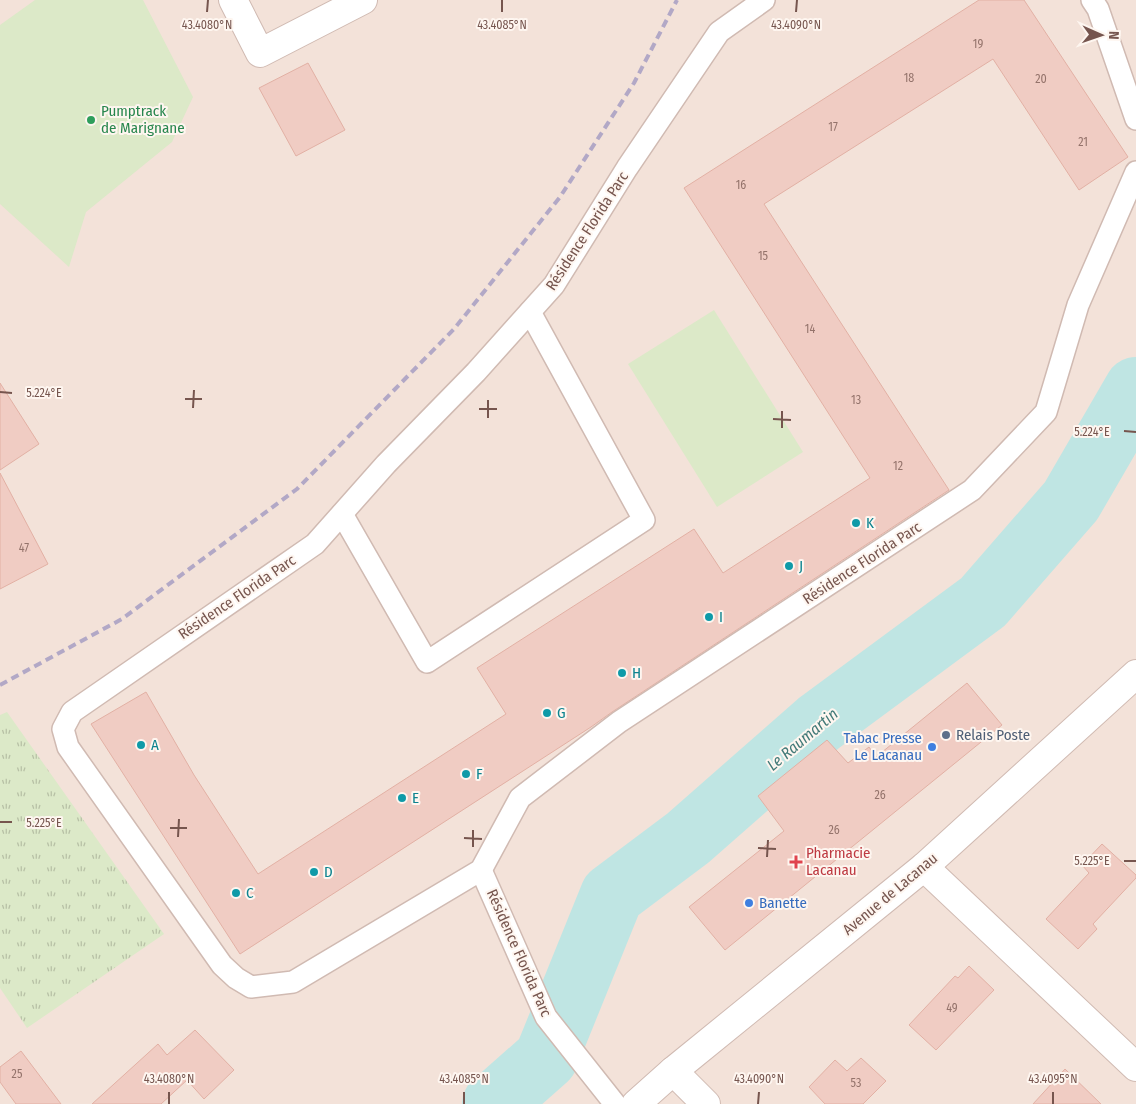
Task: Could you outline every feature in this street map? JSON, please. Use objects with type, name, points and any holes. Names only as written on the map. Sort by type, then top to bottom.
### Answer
[{"type":"street","points":[[233,0],[260,53],[363,0]]},
{"type":"street","name":"Avenue de Lacanau","points":[[636,1104],[673,1071],[924,867],[1136,674]]},
{"type":"street","points":[[924,867],[1136,1067]]},
{"type":"street","points":[[673,1071],[706,1104]]},
{"type":"lane","name":"Résidence Florida Parc","points":[[764,0],[719,32],[626,168],[554,285],[476,372],[386,464],[315,544],[72,712],[63,730],[68,747],[222,965],[236,978],[251,987],[293,982],[481,870],[520,798],[619,722],[972,490],[1046,412],[1078,305],[1136,172]]},
{"type":"lane","points":[[1092,0],[1098,9],[1136,119]]},
{"type":"lane","points":[[342,514],[427,662],[644,520],[530,312]]},
{"type":"lane","name":"Résidence Florida Parc","points":[[481,870],[546,1016],[615,1104]]},
{"type":"shaded area","points":[[0,0],[1136,0],[1136,1104],[0,1104]]},
{"type":"green space","name":"Pumptrack de Marignane","points":[[35,0],[143,0],[193,97],[172,142],[86,212],[69,267],[0,204],[0,25]]},
{"type":"green space","points":[[714,310],[803,452],[717,507],[628,364]]},
{"type":"green space","points":[[7,712],[164,934],[27,1028],[0,988],[0,715]]},
{"type":"building","points":[[979,0],[1024,0],[1128,157],[1079,190],[993,59],[764,204],[949,490],[591,727],[240,954],[91,724],[146,692],[194,775],[258,874],[506,714],[477,668],[694,529],[723,573],[870,478],[684,188]]},
{"type":"building","points":[[308,63],[345,130],[296,156],[259,88]]},
{"type":"building","points":[[0,383],[39,444],[0,470]]},
{"type":"building","points":[[0,473],[48,564],[0,589]]},
{"type":"building","points":[[967,683],[1002,725],[725,950],[689,907],[784,831],[758,796],[827,740],[848,763],[869,747],[876,757]]},
{"type":"building","points":[[1102,844],[1136,875],[1136,878],[1093,924],[1097,929],[1078,949],[1046,919],[1089,873],[1082,865]]},
{"type":"building","points":[[969,966],[994,990],[936,1050],[909,1025],[955,976],[958,978]]},
{"type":"building","points":[[195,1030],[234,1070],[204,1099],[187,1080],[161,1104],[92,1104],[158,1044],[167,1055]]},
{"type":"building","points":[[21,1051],[61,1104],[16,1104],[0,1082],[0,1067]]},
{"type":"building","points":[[861,1058],[886,1081],[863,1104],[825,1104],[809,1087],[835,1060],[847,1071]]},
{"type":"building","points":[[1065,1069],[1101,1104],[1033,1104]]},
{"type":"waterway","name":"Le Raumartin","points":[[494,1104],[546,1058],[612,895],[688,838],[819,723],[983,602],[1071,501],[1136,389]]},
{"type":"railway","points":[[0,685],[122,619],[297,489],[454,329],[560,197],[634,83],[677,0]]},
{"type":"place","name":"Pumptrack de Marignane","points":[[91,120]]},
{"type":"place","name":"K","points":[[856,523]]},
{"type":"place","name":"J","points":[[789,566]]},
{"type":"place","name":"I","points":[[709,617]]},
{"type":"place","name":"H","points":[[622,673]]},
{"type":"place","name":"G","points":[[547,713]]},
{"type":"place","name":"Relais Poste","points":[[946,735]]},
{"type":"place","name":"A","points":[[141,745]]},
{"type":"place","name":"Tabac Presse Le Lacanau","points":[[932,747]]},
{"type":"place","name":"F","points":[[466,774]]},
{"type":"place","name":"E","points":[[402,798]]},
{"type":"place","name":"Pharmacie Lacanau","points":[[796,862]]},
{"type":"place","name":"D","points":[[314,872]]},
{"type":"place","name":"C","points":[[236,893]]},
{"type":"place","name":"Banette","points":[[749,903]]}]
